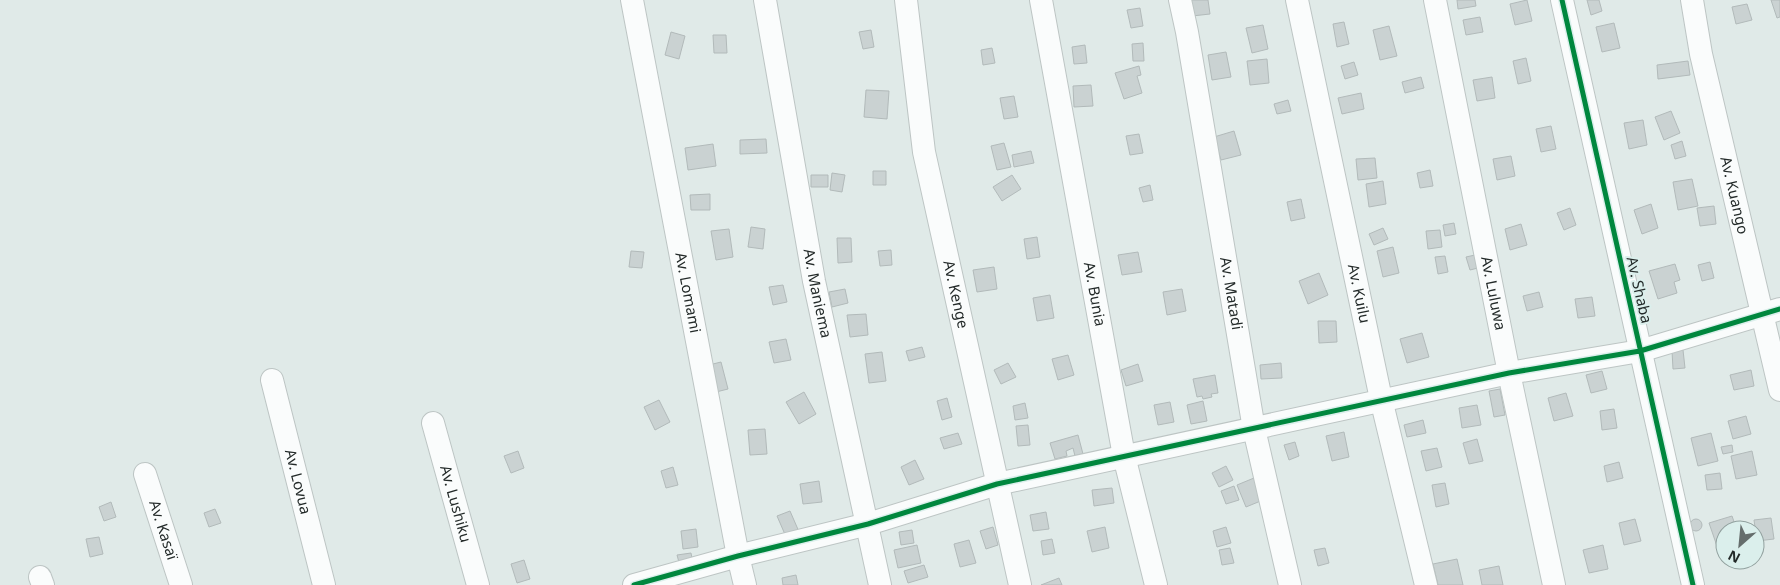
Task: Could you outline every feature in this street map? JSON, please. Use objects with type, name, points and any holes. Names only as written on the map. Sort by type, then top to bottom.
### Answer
[{"type":"street","name":"Av. Lomami","points":[[632,0],[745,585]]},
{"type":"street","name":"Av. Maniema","points":[[765,0],[814,281],[880,585]]},
{"type":"street","name":"Av. Kenge","points":[[906,0],[924,152],[1020,585]]},
{"type":"street","name":"Av. Bunia","points":[[1041,0],[1124,456],[1156,585]]},
{"type":"street","name":"Av. Matadi","points":[[1180,0],[1254,429],[1290,585]]},
{"type":"street","name":"Av. Kuilu","points":[[1297,0],[1381,399],[1426,585]]},
{"type":"street","name":"Av. Luluwa","points":[[1435,0],[1554,585]]},
{"type":"street","name":"Av. Shaba","points":[[1562,0],[1692,585]]},
{"type":"street","name":"Av. Kuango","points":[[1692,0],[1701,54],[1771,312],[1780,390]]},
{"type":"street","points":[[634,585],[738,556],[868,524],[997,484],[1254,429],[1381,399],[1510,373],[1640,351],[1771,312]]},
{"type":"street","name":"Av. Lovua","points":[[272,380],[324,585]]},
{"type":"street","name":"Av. Lushiku","points":[[433,423],[478,585]]},
{"type":"street","name":"Av. Kasaï","points":[[145,474],[181,585]]},
{"type":"building","points":[[1190,0],[1208,0],[1210,14],[1192,16]]},
{"type":"building","points":[[1457,0],[1475,0],[1476,6],[1458,9]]},
{"type":"building","points":[[1527,0],[1532,21],[1515,25],[1510,4]]},
{"type":"building","points":[[1587,0],[1599,0],[1602,11],[1591,15]]},
{"type":"building","points":[[1771,0],[1780,0],[1780,17],[1777,18]]},
{"type":"building","points":[[1747,4],[1752,20],[1736,24],[1732,7]]},
{"type":"building","points":[[1140,8],[1143,26],[1131,28],[1127,10]]},
{"type":"building","points":[[1480,17],[1483,32],[1466,35],[1463,20]]},
{"type":"building","points":[[1344,22],[1349,44],[1337,47],[1333,24]]},
{"type":"building","points":[[1614,23],[1620,48],[1602,52],[1596,27]]},
{"type":"building","points":[[1263,25],[1268,49],[1252,53],[1246,28]]},
{"type":"building","points":[[1389,26],[1397,56],[1380,60],[1373,30]]},
{"type":"building","points":[[871,30],[874,47],[863,49],[859,32]]},
{"type":"building","points":[[671,32],[685,36],[679,59],[665,55]]},
{"type":"building","points":[[713,35],[726,35],[727,53],[714,53]]},
{"type":"building","points":[[1143,43],[1144,61],[1133,61],[1132,44]]},
{"type":"building","points":[[1085,45],[1087,63],[1074,64],[1072,47]]},
{"type":"building","points":[[992,48],[995,63],[983,65],[981,50]]},
{"type":"building","points":[[1226,52],[1231,77],[1212,80],[1208,55]]},
{"type":"building","points":[[1526,58],[1531,81],[1518,84],[1513,61]]},
{"type":"building","points":[[1267,59],[1269,83],[1250,85],[1247,61]]},
{"type":"building","points":[[1688,61],[1690,75],[1658,79],[1657,65]]},
{"type":"building","points":[[1354,62],[1358,75],[1345,79],[1341,66]]},
{"type":"building","points":[[1139,66],[1141,75],[1137,76],[1142,93],[1124,99],[1115,73]]},
{"type":"building","points":[[1421,77],[1424,88],[1405,93],[1402,82]]},
{"type":"building","points":[[1492,77],[1495,98],[1477,101],[1473,80]]},
{"type":"building","points":[[1091,85],[1093,106],[1074,107],[1073,86]]},
{"type":"building","points":[[866,90],[889,91],[887,119],[864,117]]},
{"type":"building","points":[[1361,93],[1364,109],[1342,114],[1338,98]]},
{"type":"building","points":[[1014,96],[1018,117],[1004,119],[1000,98]]},
{"type":"building","points":[[1288,100],[1291,111],[1277,114],[1274,104]]},
{"type":"building","points":[[1671,111],[1680,133],[1664,140],[1655,117]]},
{"type":"building","points":[[1643,120],[1647,145],[1629,149],[1624,123]]},
{"type":"building","points":[[1551,126],[1556,149],[1541,152],[1536,129]]},
{"type":"building","points":[[1234,131],[1241,155],[1221,160],[1214,137]]},
{"type":"building","points":[[1139,134],[1143,153],[1130,155],[1126,136]]},
{"type":"building","points":[[766,139],[767,153],[740,154],[740,140]]},
{"type":"building","points":[[1682,141],[1686,156],[1675,159],[1671,145]]},
{"type":"building","points":[[1004,143],[1011,167],[997,170],[991,146]]},
{"type":"building","points":[[713,144],[716,166],[688,170],[685,148]]},
{"type":"building","points":[[1031,151],[1034,163],[1014,167],[1012,155]]},
{"type":"building","points":[[1511,156],[1515,176],[1497,180],[1493,159]]},
{"type":"building","points":[[1375,158],[1377,178],[1358,180],[1356,159]]},
{"type":"building","points":[[1430,170],[1433,186],[1420,188],[1417,173]]},
{"type":"building","points":[[873,171],[886,171],[886,185],[873,185]]},
{"type":"building","points":[[832,173],[845,175],[842,192],[830,190]]},
{"type":"building","points":[[811,175],[828,175],[828,187],[811,187]]},
{"type":"building","points":[[1012,175],[1021,189],[1002,201],[993,187]]},
{"type":"building","points":[[1692,179],[1698,206],[1678,210],[1673,182]]},
{"type":"building","points":[[1383,181],[1386,204],[1369,207],[1366,184]]},
{"type":"building","points":[[1150,185],[1153,200],[1143,202],[1139,188]]},
{"type":"building","points":[[710,194],[710,210],[691,210],[690,195]]},
{"type":"building","points":[[1301,199],[1305,218],[1291,221],[1287,202]]},
{"type":"building","points":[[1651,204],[1658,228],[1642,234],[1634,210]]},
{"type":"building","points":[[1714,206],[1716,224],[1700,226],[1697,208]]},
{"type":"building","points":[[1570,208],[1576,225],[1564,230],[1557,213]]},
{"type":"building","points":[[1454,223],[1456,234],[1445,236],[1443,225]]},
{"type":"building","points":[[1521,224],[1527,245],[1510,250],[1505,229]]},
{"type":"building","points":[[751,227],[765,229],[763,249],[748,247]]},
{"type":"building","points":[[1383,228],[1388,239],[1374,245],[1369,234]]},
{"type":"building","points":[[729,229],[733,257],[716,260],[711,231]]},
{"type":"building","points":[[1440,230],[1442,247],[1428,249],[1426,231]]},
{"type":"building","points":[[1037,237],[1040,257],[1027,259],[1024,239]]},
{"type":"building","points":[[837,238],[851,238],[852,262],[838,263]]},
{"type":"building","points":[[1393,247],[1399,273],[1383,277],[1377,251]]},
{"type":"building","points":[[891,250],[892,265],[880,266],[878,251]]},
{"type":"building","points":[[631,251],[644,252],[642,268],[629,267]]},
{"type":"building","points":[[1138,252],[1142,272],[1122,275],[1118,255]]},
{"type":"building","points":[[1475,255],[1478,268],[1470,270],[1466,257]]},
{"type":"building","points":[[1445,256],[1448,272],[1438,274],[1435,257]]},
{"type":"building","points":[[1710,262],[1714,278],[1702,281],[1698,265]]},
{"type":"building","points":[[1675,264],[1680,280],[1674,282],[1677,293],[1658,299],[1649,271]]},
{"type":"building","points":[[994,267],[997,289],[977,292],[973,270]]},
{"type":"building","points":[[1319,273],[1328,295],[1308,304],[1299,281]]},
{"type":"building","points":[[783,285],[787,302],[773,305],[769,287]]},
{"type":"building","points":[[845,289],[848,303],[832,307],[829,292]]},
{"type":"building","points":[[1182,289],[1186,311],[1167,315],[1163,292]]},
{"type":"building","points":[[1539,292],[1543,307],[1527,311],[1523,296]]},
{"type":"building","points":[[1050,295],[1054,318],[1037,321],[1033,298]]},
{"type":"building","points":[[1592,297],[1595,316],[1578,318],[1575,299]]},
{"type":"building","points":[[866,314],[868,335],[850,337],[847,315]]},
{"type":"building","points":[[1318,321],[1336,321],[1337,342],[1319,343]]},
{"type":"building","points":[[1422,333],[1429,357],[1407,363],[1400,339]]},
{"type":"building","points":[[786,339],[791,360],[774,363],[769,342]]},
{"type":"building","points":[[922,347],[925,357],[909,361],[906,351]]},
{"type":"building","points":[[1683,350],[1685,368],[1673,369],[1672,351]]},
{"type":"building","points":[[882,352],[886,381],[869,383],[865,354]]},
{"type":"building","points":[[1068,355],[1074,375],[1058,380],[1052,359]]},
{"type":"building","points":[[721,362],[728,389],[712,393],[705,366]]},
{"type":"building","points":[[1008,363],[1016,377],[1001,384],[994,370]]},
{"type":"building","points":[[1281,363],[1282,378],[1261,379],[1260,365]]},
{"type":"building","points":[[1138,364],[1143,381],[1126,386],[1121,370]]},
{"type":"building","points":[[1751,370],[1754,386],[1734,390],[1730,375]]},
{"type":"building","points":[[1602,371],[1607,389],[1591,393],[1586,375]]},
{"type":"building","points":[[1215,375],[1218,393],[1211,394],[1212,397],[1203,399],[1202,396],[1197,397],[1193,379]]},
{"type":"building","points":[[1500,389],[1505,415],[1494,417],[1489,391]]},
{"type":"building","points":[[804,392],[816,414],[799,424],[786,402]]},
{"type":"building","points":[[1566,393],[1573,416],[1554,421],[1548,398]]},
{"type":"building","points":[[947,398],[952,417],[942,420],[937,401]]},
{"type":"building","points":[[659,400],[670,422],[655,430],[644,407]]},
{"type":"building","points":[[1203,401],[1207,421],[1191,424],[1187,405]]},
{"type":"building","points":[[1170,402],[1174,422],[1158,425],[1154,405]]},
{"type":"building","points":[[1025,403],[1028,418],[1015,420],[1013,406]]},
{"type":"building","points":[[1477,405],[1481,425],[1462,428],[1459,408]]},
{"type":"building","points":[[1614,409],[1617,428],[1602,430],[1600,411]]},
{"type":"building","points":[[1746,416],[1751,434],[1733,439],[1728,421]]},
{"type":"building","points":[[1423,420],[1426,433],[1407,437],[1404,425]]},
{"type":"building","points":[[1028,425],[1030,445],[1018,446],[1016,426]]},
{"type":"building","points":[[765,429],[767,454],[750,455],[748,430]]},
{"type":"building","points":[[1344,432],[1349,457],[1332,461],[1326,436]]},
{"type":"building","points":[[958,433],[962,444],[944,449],[940,438]]},
{"type":"building","points":[[1711,433],[1718,461],[1698,466],[1691,438]]},
{"type":"building","points":[[1078,435],[1083,454],[1075,456],[1073,448],[1066,451],[1067,456],[1055,459],[1050,443]]},
{"type":"building","points":[[1477,439],[1483,461],[1469,464],[1463,443]]},
{"type":"building","points":[[1295,442],[1299,456],[1289,460],[1284,445]]},
{"type":"building","points":[[1732,445],[1733,452],[1723,454],[1721,447]]},
{"type":"building","points":[[1437,448],[1442,467],[1426,471],[1421,451]]},
{"type":"building","points":[[518,451],[524,468],[511,473],[504,456]]},
{"type":"building","points":[[1752,451],[1757,475],[1736,479],[1731,456]]},
{"type":"building","points":[[915,460],[924,479],[909,485],[901,467]]},
{"type":"building","points":[[1619,462],[1623,478],[1607,482],[1604,466]]},
{"type":"building","points":[[1226,466],[1233,480],[1219,487],[1212,473]]},
{"type":"building","points":[[673,467],[678,485],[666,488],[661,471]]},
{"type":"building","points":[[1720,473],[1722,489],[1707,490],[1705,475]]},
{"type":"building","points":[[1254,478],[1263,500],[1246,507],[1237,485]]},
{"type":"building","points":[[819,481],[822,502],[803,504],[800,484]]},
{"type":"building","points":[[1445,483],[1449,504],[1436,507],[1432,485]]},
{"type":"building","points":[[1234,486],[1239,500],[1226,504],[1221,491]]},
{"type":"building","points":[[1112,488],[1114,503],[1094,506],[1092,490]]},
{"type":"building","points":[[111,502],[116,517],[104,521],[99,507]]},
{"type":"building","points":[[215,509],[221,523],[209,527],[204,513]]},
{"type":"building","points":[[790,511],[800,534],[787,539],[777,516]]},
{"type":"building","points":[[1046,512],[1049,529],[1033,531],[1030,515]]},
{"type":"building","points":[[1732,516],[1733,520],[1719,520]]},
{"type":"building","points":[[1771,518],[1774,539],[1765,540],[1765,520],[1754,520]]},
{"type":"building","points":[[1635,519],[1641,541],[1624,545],[1619,523]]},
{"type":"building","points":[[1694,519],[1698,519],[1702,525],[1698,531],[1694,531],[1690,527],[1690,523]]},
{"type":"building","points":[[1715,521],[1715,540],[1709,523]]},
{"type":"building","points":[[993,527],[998,545],[986,549],[980,531]]},
{"type":"building","points":[[1105,527],[1109,548],[1092,552],[1087,531]]},
{"type":"building","points":[[1226,527],[1231,543],[1217,547],[1213,531]]},
{"type":"building","points":[[696,529],[698,547],[683,549],[681,531]]},
{"type":"building","points":[[912,530],[914,543],[901,545],[899,532]]},
{"type":"building","points":[[99,537],[103,554],[90,557],[86,539]]},
{"type":"building","points":[[1052,539],[1055,553],[1043,555],[1041,541]]},
{"type":"building","points":[[969,540],[976,563],[960,567],[954,544]]},
{"type":"building","points":[[917,545],[921,563],[898,568],[894,550]]},
{"type":"building","points":[[1603,545],[1608,569],[1589,573],[1583,550]]},
{"type":"building","points":[[1230,548],[1234,563],[1222,565],[1219,550]]},
{"type":"building","points":[[1325,548],[1329,563],[1318,566],[1314,550]]},
{"type":"building","points":[[691,553],[693,563],[680,566],[677,555]]},
{"type":"building","points":[[1457,559],[1463,585],[1438,585],[1433,564]]},
{"type":"building","points":[[524,560],[530,579],[517,583],[511,564]]},
{"type":"building","points":[[924,565],[928,577],[908,583],[904,571]]},
{"type":"building","points":[[1499,566],[1503,585],[1482,585],[1479,570]]},
{"type":"building","points":[[796,575],[798,585],[783,585],[782,578]]},
{"type":"building","points":[[1059,578],[1062,585],[1041,585]]},
{"type":"cycle path","points":[[1562,0],[1693,585]]},
{"type":"cycle path","points":[[634,585],[738,556],[868,524],[997,484],[1509,373],[1640,351],[1780,309]]}]
